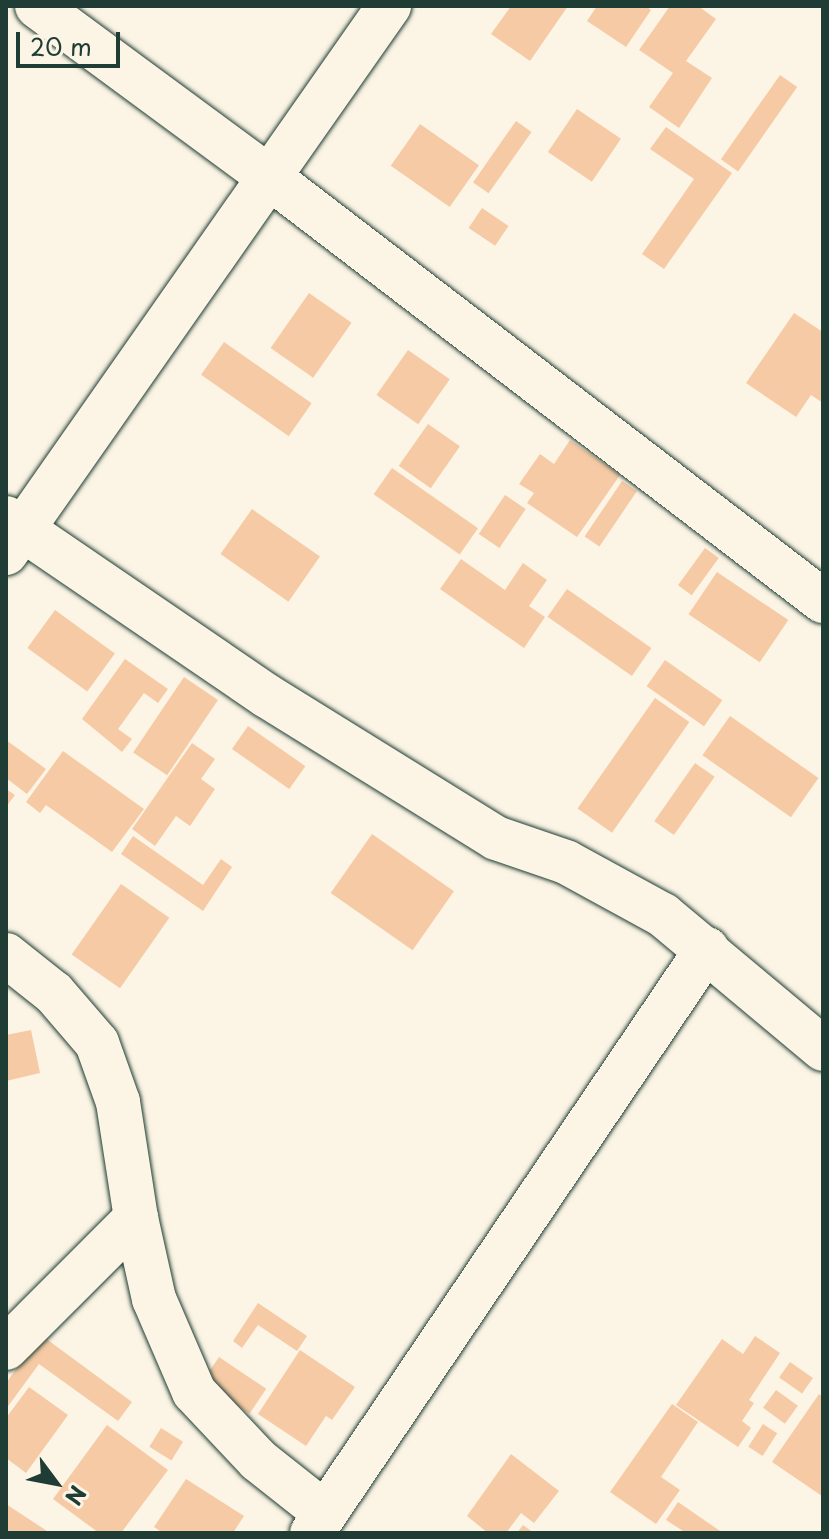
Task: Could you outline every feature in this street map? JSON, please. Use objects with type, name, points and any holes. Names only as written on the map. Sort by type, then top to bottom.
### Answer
[{"type":"street","points":[[37,6],[269,177],[823,601]]},
{"type":"street","points":[[389,6],[11,533],[496,838],[566,862],[663,915],[823,1049]]},
{"type":"street","points":[[6,955],[54,993],[97,1043],[118,1102],[136,1218],[154,1299],[194,1392],[318,1523],[707,949]]},
{"type":"street","points":[[6,1348],[136,1218]]},
{"type":"building","points":[[511,6],[568,6],[530,61],[491,34]]},
{"type":"building","points":[[597,6],[646,6],[651,10],[626,47],[587,21]]},
{"type":"building","points":[[670,6],[698,6],[716,19],[686,61],[712,78],[679,128],[649,107],[673,73],[639,50]]},
{"type":"building","points":[[780,75],[797,87],[738,171],[721,159]]},
{"type":"building","points":[[577,109],[621,139],[592,182],[548,152]]},
{"type":"building","points":[[516,121],[532,132],[489,193],[473,182]]},
{"type":"building","points":[[420,124],[479,165],[450,207],[391,166]]},
{"type":"building","points":[[666,127],[732,173],[664,269],[642,254],[694,179],[650,149]]},
{"type":"building","points":[[482,208],[509,226],[495,246],[469,228]]},
{"type":"building","points":[[309,293],[352,323],[313,378],[271,348]]},
{"type":"building","points":[[794,313],[823,332],[823,403],[811,395],[796,417],[746,383]]},
{"type":"building","points":[[224,342],[312,403],[289,436],[201,375]]},
{"type":"building","points":[[408,350],[450,379],[418,424],[376,395]]},
{"type":"building","points":[[428,424],[460,446],[431,488],[399,466]]},
{"type":"building","points":[[570,440],[620,475],[577,537],[527,503],[534,493],[519,484],[540,454],[554,464]]},
{"type":"building","points":[[392,468],[478,528],[460,554],[374,494]]},
{"type":"building","points":[[622,481],[637,491],[599,547],[585,537]]},
{"type":"building","points":[[505,495],[526,509],[499,548],[479,534]]},
{"type":"building","points":[[252,509],[320,557],[288,602],[220,554]]},
{"type":"building","points":[[705,548],[719,558],[692,595],[678,585]]},
{"type":"building","points":[[461,559],[505,590],[523,563],[547,580],[529,606],[545,617],[524,648],[440,589]]},
{"type":"building","points":[[717,572],[788,620],[760,662],[688,614]]},
{"type":"building","points":[[567,589],[651,648],[632,676],[547,617]]},
{"type":"building","points":[[55,610],[115,653],[87,692],[27,648]]},
{"type":"building","points":[[125,659],[168,689],[158,703],[144,693],[118,729],[132,739],[122,752],[82,719]]},
{"type":"building","points":[[665,660],[722,700],[704,726],[647,686]]},
{"type":"building","points":[[184,677],[218,700],[167,775],[133,752]]},
{"type":"building","points":[[655,698],[689,722],[612,833],[578,809]]},
{"type":"building","points":[[730,716],[818,778],[791,817],[702,755]]},
{"type":"building","points":[[248,726],[305,766],[289,789],[232,749]]},
{"type":"building","points":[[6,740],[46,769],[27,794],[6,778]]},
{"type":"building","points":[[192,743],[215,759],[201,779],[215,789],[190,826],[176,816],[155,846],[132,829]]},
{"type":"building","points":[[63,751],[144,809],[112,852],[46,805],[40,813],[26,802]]},
{"type":"building","points":[[695,763],[715,777],[674,835],[654,821]]},
{"type":"building","points":[[6,789],[15,795],[6,807]]},
{"type":"building","points":[[372,834],[454,891],[413,950],[331,893]]},
{"type":"building","points":[[133,836],[203,885],[221,859],[232,867],[203,911],[121,854]]},
{"type":"building","points":[[121,884],[169,918],[120,988],[72,954]]},
{"type":"building","points":[[31,1030],[40,1073],[6,1081],[6,1035]]},
{"type":"building","points":[[258,1303],[307,1336],[297,1351],[258,1325],[242,1348],[233,1341]]},
{"type":"building","points":[[41,1335],[132,1402],[118,1421],[39,1364],[6,1409],[6,1383]]},
{"type":"building","points":[[755,1336],[780,1353],[749,1400],[754,1403],[742,1421],[751,1428],[738,1447],[676,1405],[722,1339],[743,1354]]},
{"type":"building","points":[[300,1350],[355,1387],[332,1420],[326,1416],[306,1446],[258,1414]]},
{"type":"building","points":[[219,1357],[266,1389],[249,1414],[202,1382]]},
{"type":"building","points":[[790,1362],[813,1378],[802,1394],[779,1378]]},
{"type":"building","points":[[29,1387],[68,1415],[26,1473],[6,1458],[6,1418]]},
{"type":"building","points":[[776,1390],[798,1406],[785,1424],[763,1408]]},
{"type":"building","points":[[819,1394],[823,1397],[822,1496],[772,1462]]},
{"type":"building","points":[[672,1404],[698,1422],[661,1477],[680,1490],[656,1524],[610,1492]]},
{"type":"building","points":[[763,1424],[777,1433],[763,1456],[748,1447]]},
{"type":"building","points":[[107,1425],[168,1470],[121,1533],[99,1533],[53,1499]]},
{"type":"building","points":[[161,1428],[183,1442],[171,1460],[149,1447]]},
{"type":"building","points":[[511,1454],[559,1491],[534,1523],[521,1513],[506,1533],[488,1533],[467,1516]]},
{"type":"building","points":[[186,1479],[244,1516],[233,1533],[163,1533],[154,1527]]},
{"type":"building","points":[[678,1502],[723,1533],[686,1533],[666,1520]]},
{"type":"building","points":[[6,1504],[50,1533],[6,1533]]},
{"type":"building","points":[[523,1525],[534,1533],[517,1533]]}]
